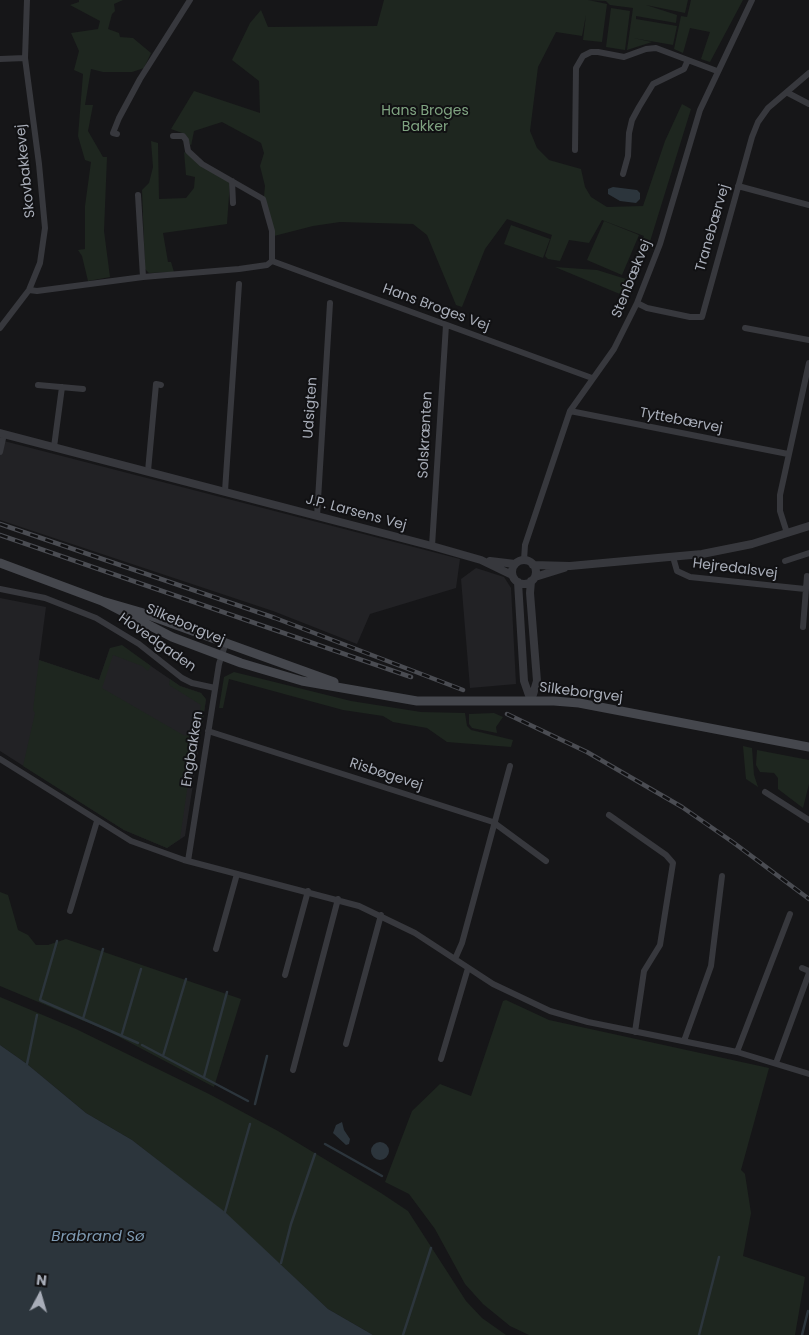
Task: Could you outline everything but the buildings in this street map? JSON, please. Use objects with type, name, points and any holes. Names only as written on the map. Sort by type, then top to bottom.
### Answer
[{"type":"main road","name":"Silkeborgvej","points":[[0,563],[102,601],[226,642],[348,687]]},
{"type":"main road","name":"Silkeborgvej","points":[[102,601],[172,637],[221,656],[302,680],[417,701],[579,703],[809,747]]},
{"type":"street","name":"Skovbakkevej","points":[[0,328],[29,290],[40,263],[45,215],[25,58],[27,0]]},
{"type":"street","points":[[117,134],[113,133],[132,94],[190,0]]},
{"type":"street","name":"Stenbækvej","points":[[524,560],[525,545],[570,411],[614,349],[637,303],[660,244],[700,110],[752,0]]},
{"type":"street","points":[[575,150],[576,68],[583,56],[591,52],[598,52],[624,57],[646,49],[656,48],[717,71]]},
{"type":"street","points":[[0,58],[25,58]]},
{"type":"street","points":[[623,174],[628,156],[629,133],[639,107],[653,84],[684,69],[688,60]]},
{"type":"street","name":"Tranebærvej","points":[[637,303],[647,308],[690,318],[702,317],[752,137],[758,122],[768,108],[788,93],[809,73]]},
{"type":"street","points":[[788,93],[809,104]]},
{"type":"street","points":[[29,290],[37,291],[143,277],[266,265],[272,261],[272,231],[263,199],[193,158],[188,151],[186,140],[183,136],[173,136]]},
{"type":"street","points":[[232,181],[233,203]]},
{"type":"street","points":[[738,186],[809,205]]},
{"type":"street","points":[[138,195],[143,277]]},
{"type":"street","name":"Hans Broges Vej","points":[[272,261],[592,378]]},
{"type":"street","points":[[225,491],[239,284]]},
{"type":"street","name":"Udsigten","points":[[317,516],[330,303]]},
{"type":"street","name":"Solskrænten","points":[[432,546],[446,325]]},
{"type":"street","points":[[745,328],[809,340]]},
{"type":"street","points":[[786,533],[780,504],[788,454],[809,363]]},
{"type":"street","points":[[148,471],[156,384],[161,384]]},
{"type":"street","points":[[38,385],[82,389]]},
{"type":"street","points":[[54,447],[62,387]]},
{"type":"street","name":"Tyttebærvej","points":[[570,411],[788,454]]},
{"type":"street","name":"J.P. Larsens Vej","points":[[0,452],[2,433],[432,546],[481,560],[512,574]]},
{"type":"street","name":"Hejredalsvej","points":[[533,564],[570,566],[673,557],[729,549],[809,526]]},
{"type":"street","name":"Hejredalsvej","points":[[785,561],[809,553]]},
{"type":"street","name":"Hejredalsvej","points":[[673,557],[677,571],[690,577],[805,589]]},
{"type":"street","name":"J.P. Larsens Vej","points":[[481,560],[515,564]]},
{"type":"street","points":[[524,560],[533,564],[533,579],[530,593],[537,681],[531,701],[524,681],[518,582],[512,574],[515,564],[524,560]]},
{"type":"street","name":"Hejredalsvej","points":[[533,579],[570,566]]},
{"type":"street","points":[[803,627],[807,576]]},
{"type":"street","points":[[518,582],[526,584],[533,579]]},
{"type":"street","name":"Hovedgaden","points":[[0,589],[45,598],[96,618],[139,644],[182,678],[192,683],[215,688]]},
{"type":"street","name":"Engbakken","points":[[188,861],[215,688],[221,656],[226,642]]},
{"type":"street","name":"Risbøgevej","points":[[208,731],[493,822],[546,861]]},
{"type":"street","points":[[0,758],[131,841],[188,861],[338,899],[381,915],[415,933],[455,960],[518,997],[550,1010],[588,1022],[737,1052],[809,1074]]},
{"type":"street","points":[[455,960],[462,943],[493,822],[510,766]]},
{"type":"street","points":[[765,792],[809,820]]},
{"type":"street","points":[[609,815],[666,855],[672,863],[660,945],[644,971],[635,1032]]},
{"type":"street","points":[[70,910],[97,821]]},
{"type":"street","points":[[216,949],[237,874]]},
{"type":"street","points":[[684,1041],[711,966],[722,876]]},
{"type":"street","points":[[285,975],[308,891]]},
{"type":"street","points":[[293,1070],[338,899]]},
{"type":"street","points":[[737,1052],[790,914]]},
{"type":"street","points":[[346,1044],[381,915]]},
{"type":"street","points":[[441,1059],[468,968]]},
{"type":"street","points":[[776,1063],[809,972],[802,968]]},
{"type":"shaded area","points":[[0,440],[460,559],[456,588],[370,614],[357,644],[273,611],[0,520]]},
{"type":"shaded area","points":[[476,568],[504,577],[511,588],[516,684],[470,688],[461,579]]},
{"type":"shaded area","points":[[0,598],[46,607],[39,660],[99,680],[110,648],[145,662],[180,686],[201,693],[206,700],[185,836],[167,848],[124,830],[0,751]]},
{"type":"green space","points":[[79,0],[123,0],[114,4],[115,11],[112,14],[108,29],[119,33],[120,37],[133,38],[151,53],[144,68],[132,72],[103,72],[91,69],[85,105],[93,105],[88,131],[103,157],[107,157],[104,231],[110,277],[88,281],[82,256],[78,250],[85,249],[85,206],[91,162],[85,160],[78,136],[83,74],[74,70],[79,51],[71,33],[98,29],[100,21],[70,5],[79,2]]},
{"type":"green space","name":"Hans Broges Bakker","points":[[384,0],[588,0],[607,4],[602,42],[583,40],[586,15],[582,36],[556,32],[538,67],[530,131],[537,148],[549,160],[581,169],[585,187],[591,197],[607,207],[643,206],[665,141],[682,104],[691,109],[648,248],[627,297],[555,267],[597,270],[626,279],[644,236],[602,220],[589,243],[569,240],[560,261],[548,259],[545,256],[552,235],[507,219],[485,249],[462,307],[456,305],[427,235],[413,224],[340,222],[313,226],[274,236],[264,197],[265,186],[260,166],[264,153],[261,143],[222,122],[194,131],[191,146],[185,134],[171,129],[194,91],[260,113],[259,81],[232,60],[250,23],[261,10],[268,27],[377,26]]},
{"type":"green space","points":[[588,0],[688,0],[685,13],[646,5],[677,15],[676,23],[636,16],[636,19],[677,26],[673,45],[633,38],[652,42],[627,50],[633,8],[610,5],[606,1]]},
{"type":"green space","points":[[691,0],[743,0],[710,62],[701,59],[710,32],[690,28],[683,53],[674,49],[681,16],[687,17]]},
{"type":"green space","points":[[611,8],[630,11],[625,50],[606,47]]},
{"type":"green space","points":[[151,141],[158,143],[159,199],[186,198],[194,188],[195,177],[186,175],[184,152],[230,182],[227,224],[163,233],[168,262],[171,262],[174,272],[149,273],[145,269],[142,190],[149,183],[153,167]]},
{"type":"green space","points":[[604,221],[639,235],[622,275],[587,260]]},
{"type":"green space","points":[[511,225],[550,239],[543,258],[504,244]]},
{"type":"green space","points":[[122,645],[151,666],[148,671],[142,666],[113,655],[102,688],[185,736],[195,731],[201,705],[169,685],[170,679],[180,686],[201,693],[206,699],[199,745],[193,748],[180,839],[167,848],[124,830],[23,766],[35,713],[33,710],[39,660],[99,680],[110,648]]},
{"type":"green space","points":[[234,672],[351,701],[421,712],[465,713],[467,726],[471,730],[513,740],[511,747],[447,742],[427,728],[393,722],[383,716],[343,710],[229,679],[223,708],[219,708],[224,677]]},
{"type":"green space","points":[[494,713],[503,717],[496,727],[497,733],[472,728],[469,724],[469,714]]},
{"type":"green space","points":[[743,746],[752,748],[754,775],[758,787],[746,779]]},
{"type":"green space","points":[[757,750],[809,760],[809,784],[803,808],[778,789],[778,778],[774,773],[760,772],[756,765]]},
{"type":"green space","points":[[0,892],[8,895],[18,930],[28,935],[36,945],[48,945],[66,939],[241,999],[214,1087],[108,1031],[0,986]]},
{"type":"green space","points":[[0,997],[76,1029],[209,1094],[278,1131],[408,1211],[466,1301],[482,1318],[506,1335],[373,1335],[328,1309],[224,1212],[132,1140],[86,1113],[27,1064],[0,1045]]},
{"type":"green space","points":[[506,1000],[549,1020],[769,1068],[741,1170],[745,1174],[751,1213],[743,1256],[805,1277],[795,1335],[529,1335],[510,1326],[483,1304],[465,1284],[435,1229],[409,1194],[385,1182],[412,1111],[440,1084],[471,1096],[503,1001]]},
{"type":"water","points":[[613,187],[637,190],[640,193],[640,199],[636,203],[620,201],[608,194],[608,189]]},
{"type":"water","name":"Brabrand Sø","points":[[0,1045],[27,1064],[86,1113],[132,1140],[225,1212],[328,1309],[373,1335],[0,1335]]},
{"type":"water","points":[[342,1122],[344,1130],[350,1139],[349,1144],[346,1145],[333,1133],[336,1125]]},
{"type":"water","points":[[380,1142],[386,1145],[389,1151],[386,1157],[380,1160],[374,1157],[371,1151],[374,1145]]},
{"type":"waterway","points":[[57,941],[40,1000],[138,1043]]},
{"type":"waterway","points":[[83,1019],[103,949]]},
{"type":"waterway","points":[[122,1034],[141,969]]},
{"type":"waterway","points":[[163,1056],[186,979]]},
{"type":"waterway","points":[[204,1077],[227,992]]},
{"type":"waterway","points":[[27,1064],[37,1015]]},
{"type":"waterway","points":[[142,1045],[248,1101]]},
{"type":"waterway","points":[[255,1104],[267,1056]]},
{"type":"waterway","points":[[225,1212],[250,1124]]},
{"type":"waterway","points":[[325,1144],[382,1176]]},
{"type":"waterway","points":[[281,1263],[291,1224],[315,1154]]},
{"type":"waterway","points":[[403,1335],[431,1248]]},
{"type":"waterway","points":[[699,1335],[719,1257]]},
{"type":"waterway","points":[[802,1335],[808,1311]]},
{"type":"railway","points":[[0,524],[275,618],[463,690]]},
{"type":"railway","points":[[0,535],[411,677]]},
{"type":"railway","points":[[507,714],[587,752],[682,807],[809,899]]}]
